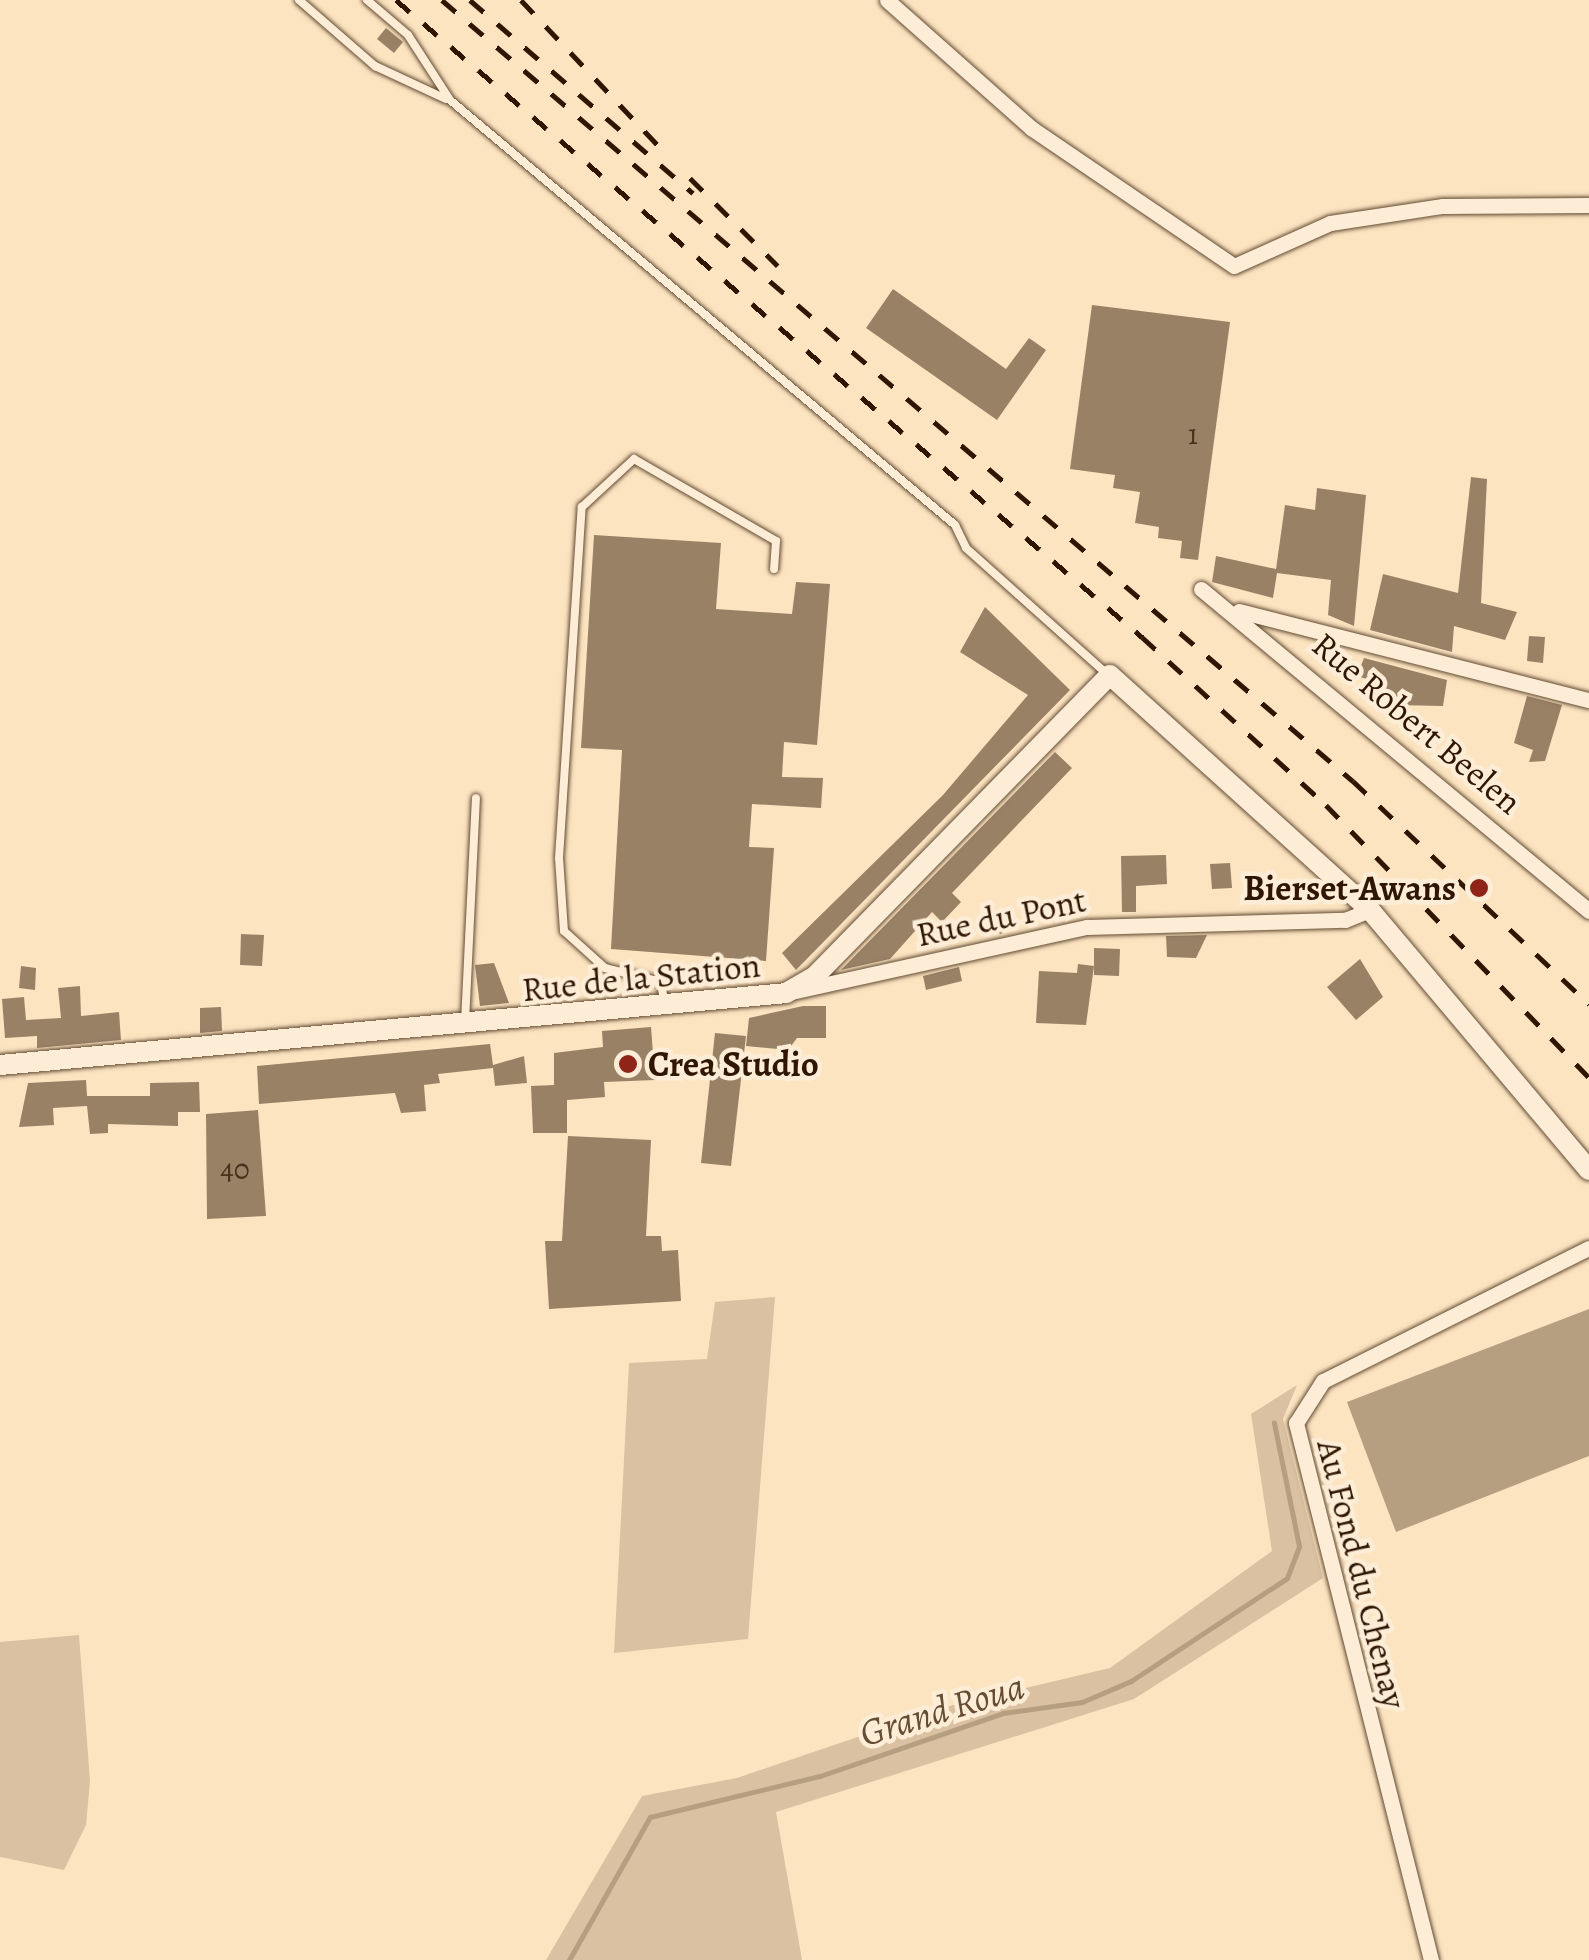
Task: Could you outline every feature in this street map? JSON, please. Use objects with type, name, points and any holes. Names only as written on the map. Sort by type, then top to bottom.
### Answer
[{"type":"street","points":[[887,0],[1031,128],[1234,266],[1330,223],[1443,206],[1589,204]]},
{"type":"street","name":"Rue Robert Beelen","points":[[1201,589],[1234,610],[1589,912]]},
{"type":"street","points":[[1234,610],[1589,700]]},
{"type":"street","points":[[1110,676],[1370,910],[1589,1170]]},
{"type":"street","name":"Rue de la Station","points":[[0,1065],[666,1010],[786,994],[815,976],[1110,676]]},
{"type":"street","name":"Rue du Pont","points":[[786,994],[1088,927],[1345,920],[1370,910]]},
{"type":"street","name":"Au Fond du Chenay","points":[[1431,1960],[1296,1424],[1323,1381],[1589,1248]]},
{"type":"lane","points":[[299,0],[376,66],[450,100],[955,524],[966,548],[1110,676]]},
{"type":"lane","points":[[367,0],[408,35],[450,100]]},
{"type":"lane","points":[[666,1010],[661,982],[605,968],[564,931],[560,840],[582,507],[634,458],[776,541],[774,569]]},
{"type":"lane","points":[[465,1027],[476,798]]},
{"type":"shaded area","points":[[775,1297],[748,1639],[614,1653],[629,1363],[707,1359],[715,1302]]},
{"type":"shaded area","points":[[1589,1309],[1589,1456],[1396,1532],[1347,1402]]},
{"type":"shaded area","points":[[1297,1385],[1283,1419],[1323,1578],[1134,1699],[776,1812],[802,1960],[546,1960],[642,1796],[737,1778],[949,1706],[1110,1668],[1272,1551],[1251,1414]]},
{"type":"shaded area","points":[[79,1635],[90,1781],[86,1825],[64,1870],[0,1857],[0,1642]]},
{"type":"building","points":[[386,28],[403,42],[394,53],[377,39]]},
{"type":"building","points":[[893,289],[1006,369],[1029,338],[1046,350],[997,420],[866,328]]},
{"type":"building","points":[[1092,305],[1230,322],[1198,560],[1180,558],[1182,541],[1158,538],[1159,527],[1135,523],[1140,492],[1113,488],[1115,475],[1070,469]]},
{"type":"building","points":[[1471,477],[1487,479],[1481,603],[1517,612],[1505,640],[1454,626],[1452,652],[1370,630],[1383,574],[1458,593]]},
{"type":"building","points":[[1317,488],[1366,495],[1354,626],[1328,615],[1331,580],[1277,573],[1273,598],[1212,582],[1216,556],[1276,569],[1285,505],[1315,510]]},
{"type":"building","points":[[594,535],[721,543],[716,609],[792,614],[796,582],[830,584],[817,745],[784,742],[782,777],[823,778],[821,808],[752,804],[749,847],[774,848],[766,961],[611,949],[622,750],[581,748]]},
{"type":"building","points":[[985,607],[1070,690],[796,970],[782,953],[943,795],[1028,695],[960,652]]},
{"type":"building","points":[[1529,636],[1545,637],[1543,663],[1527,661]]},
{"type":"building","points":[[1364,658],[1447,680],[1443,706],[1394,705],[1376,682],[1357,676]]},
{"type":"building","points":[[1527,696],[1562,705],[1545,761],[1529,762],[1533,750],[1514,743]]},
{"type":"building","points":[[1055,752],[1072,768],[952,893],[961,902],[942,922],[932,912],[890,959],[841,970]]},
{"type":"building","points":[[1166,855],[1167,884],[1136,886],[1136,912],[1122,912],[1121,856]]},
{"type":"building","points":[[1230,863],[1232,888],[1212,889],[1210,864]]},
{"type":"building","points":[[1002,915],[1014,922],[1001,934],[993,931]]},
{"type":"building","points":[[241,934],[264,935],[262,966],[240,965]]},
{"type":"building","points":[[1207,935],[1196,958],[1167,957],[1166,936]]},
{"type":"building","points":[[1094,948],[1120,949],[1119,976],[1094,975]]},
{"type":"building","points":[[1360,959],[1383,997],[1356,1020],[1327,987]]},
{"type":"building","points":[[494,963],[509,1003],[480,1006],[475,965]]},
{"type":"building","points":[[1078,964],[1094,966],[1086,1025],[1036,1023],[1039,971],[1077,973]]},
{"type":"building","points":[[21,966],[36,968],[35,990],[19,988]]},
{"type":"building","points":[[959,967],[962,981],[926,990],[923,976]]},
{"type":"building","points":[[80,986],[81,1016],[119,1012],[121,1040],[37,1048],[37,1036],[5,1038],[2,999],[24,997],[26,1020],[61,1018],[58,988]]},
{"type":"building","points":[[803,1006],[826,1006],[826,1038],[797,1038],[788,1050],[746,1046],[749,1018]]},
{"type":"building","points":[[221,1007],[222,1031],[200,1033],[200,1008]]},
{"type":"building","points":[[651,1027],[655,1080],[604,1082],[605,1097],[567,1100],[567,1133],[533,1133],[531,1086],[554,1085],[554,1053],[603,1047],[602,1031]]},
{"type":"building","points":[[715,1033],[746,1036],[731,1166],[701,1163]]},
{"type":"building","points":[[490,1044],[493,1065],[524,1056],[527,1083],[495,1086],[493,1068],[438,1074],[440,1083],[424,1085],[426,1111],[401,1113],[395,1093],[259,1104],[257,1066]]},
{"type":"building","points":[[86,1080],[87,1096],[150,1096],[150,1083],[199,1082],[200,1112],[178,1112],[178,1126],[108,1124],[108,1133],[90,1134],[87,1106],[53,1108],[54,1125],[19,1127],[28,1083]]},
{"type":"building","points":[[258,1110],[266,1216],[207,1219],[206,1114]]},
{"type":"building","points":[[568,1136],[651,1140],[646,1236],[661,1236],[662,1251],[678,1250],[681,1301],[549,1309],[545,1241],[562,1241]]},
{"type":"waterway","name":"Grand Roua","points":[[569,1960],[650,1817],[820,1776],[1003,1713],[1082,1702],[1131,1681],[1287,1578],[1299,1546],[1274,1423]]},
{"type":"railway","points":[[396,0],[1142,637],[1326,805],[1589,1077]]},
{"type":"railway","points":[[442,0],[1353,781],[1589,1004]]},
{"type":"railway","points":[[470,0],[693,193]]},
{"type":"railway","points":[[521,0],[665,153]]},
{"type":"railway","points":[[690,178],[778,266]]},
{"type":"place","name":"Bierset-Awans","points":[[1479,888]]},
{"type":"place","name":"Crea Studio","points":[[628,1064]]}]
